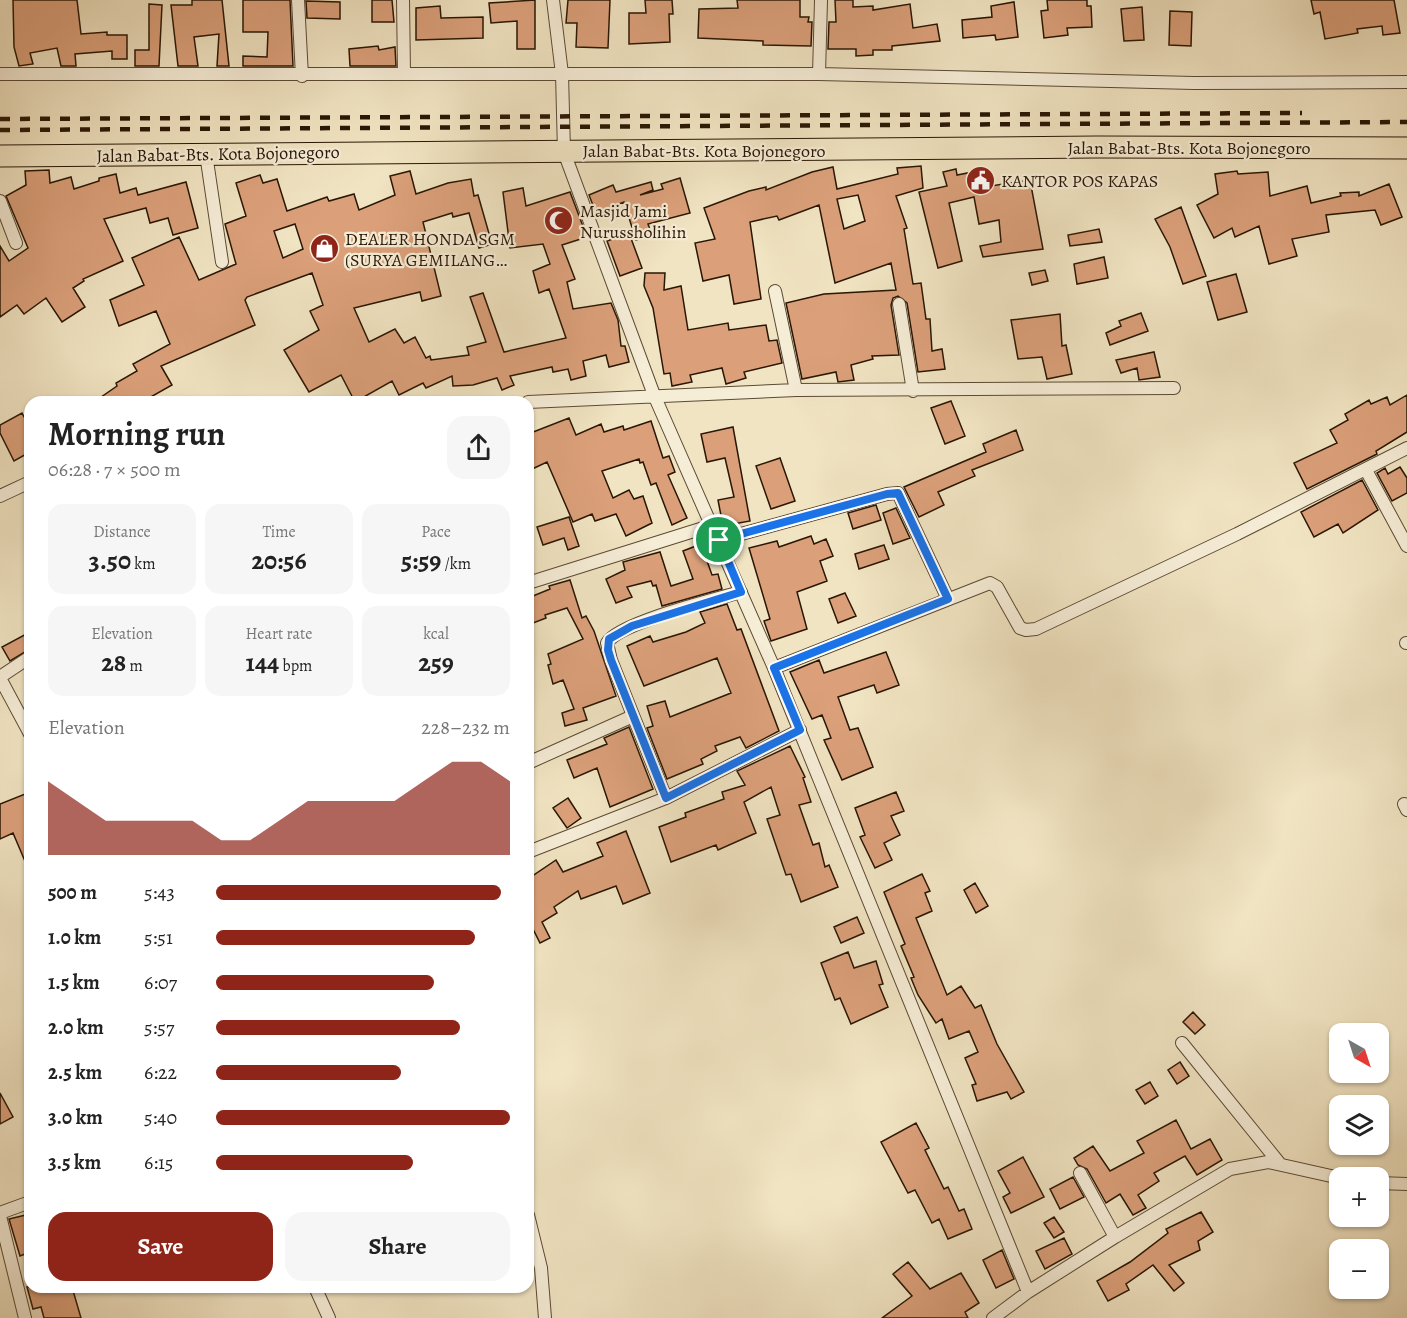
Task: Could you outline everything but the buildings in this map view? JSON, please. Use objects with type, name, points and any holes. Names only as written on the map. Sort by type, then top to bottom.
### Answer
[{"type":"highway","name":"Jalan Babat-Bts. Kota Bojonegoro","points":[[0,156],[1097,147],[1407,148]]},
{"type":"street","points":[[298,0],[302,76]]},
{"type":"street","points":[[403,0],[404,73]]},
{"type":"street","points":[[553,0],[562,74],[564,152],[654,395],[713,525],[800,730],[1028,1292]]},
{"type":"street","points":[[819,74],[821,0]]},
{"type":"street","points":[[0,74],[302,76],[404,73],[819,74],[1194,83],[1407,82]]},
{"type":"street","points":[[206,154],[222,262]]},
{"type":"street","points":[[0,201],[16,243]]},
{"type":"street","points":[[775,291],[796,390]]},
{"type":"street","points":[[899,304],[913,391]]},
{"type":"street","points":[[534,402],[796,390],[1174,388]]},
{"type":"street","points":[[774,668],[992,583],[1018,626],[1023,630],[1036,629],[1407,448]]},
{"type":"street","points":[[1366,470],[1407,546]]},
{"type":"street","points":[[0,496],[24,485]]},
{"type":"street","points":[[719,540],[887,494],[898,493],[948,599]]},
{"type":"street","points":[[534,581],[713,525]]},
{"type":"street","points":[[666,798],[611,660],[608,650],[609,639],[632,626],[741,592]]},
{"type":"street","points":[[24,661],[0,677],[24,723]]},
{"type":"street","points":[[534,760],[633,716]]},
{"type":"street","points":[[534,850],[666,798],[800,730]]},
{"type":"street","points":[[1182,1043],[1280,1164]]},
{"type":"street","points":[[993,1318],[1028,1292],[1115,1237],[1230,1169],[1257,1162],[1280,1164],[1329,1175]]},
{"type":"street","points":[[1080,1173],[1115,1237]]},
{"type":"street","points":[[1389,1184],[1407,1184]]},
{"type":"street","points":[[24,1204],[0,1214],[25,1318]]},
{"type":"street","points":[[534,1239],[541,1268],[545,1318]]},
{"type":"street","points":[[318,1293],[329,1318]]},
{"type":"railway","points":[[0,119],[1302,113]]},
{"type":"railway","points":[[0,130],[1407,122]]},
{"type":"place","name":"KANTOR POS KAPAS","points":[[980,181]]},
{"type":"place","name":"Masjid Jami Nurussholihin","points":[[559,221]]},
{"type":"place","name":"DEALER HONDA SGM (SURYA GEMILANG…","points":[[324,249]]},
{"type":"route","points":[[898,493],[903,498],[948,599],[774,668],[800,730],[666,798],[611,660],[608,642],[614,635],[632,626],[741,592],[719,540],[887,494],[898,493]]}]
